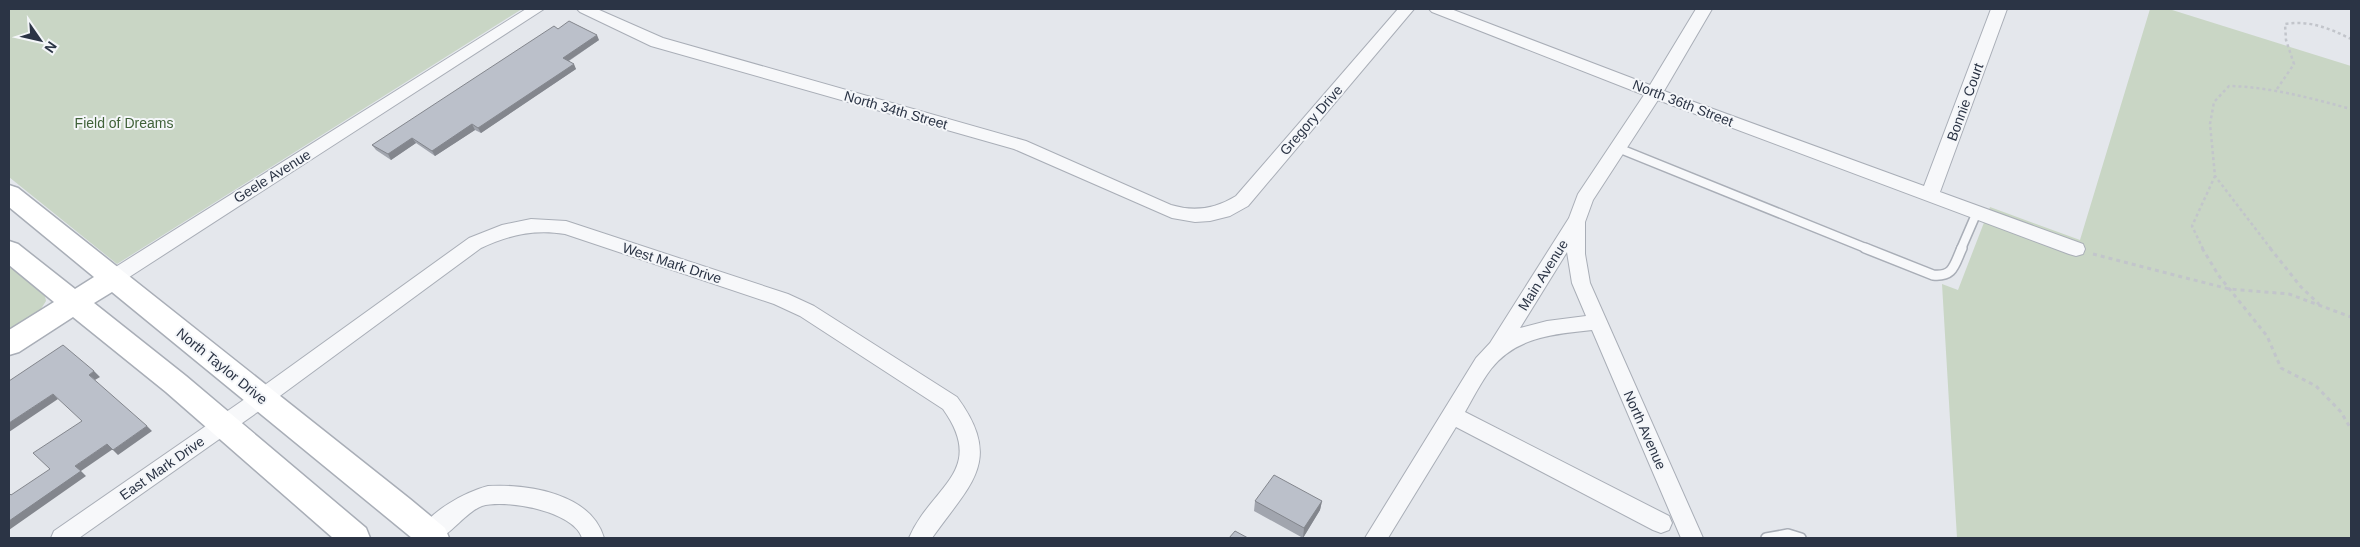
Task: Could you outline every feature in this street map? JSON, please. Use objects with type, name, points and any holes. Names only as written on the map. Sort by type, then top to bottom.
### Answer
[{"type":"main road","name":"North Taylor Drive","points":[[9,194],[431,536]]},
{"type":"main road","points":[[9,250],[224,424],[354,538]]},
{"type":"main road","name":"Geele Avenue","points":[[9,344],[113,278]]},
{"type":"street","name":"Geele Avenue","points":[[113,278],[536,9]]},
{"type":"street","name":"North 34th Street","points":[[585,9],[657,42],[1020,145],[1046,154],[1169,211],[1189,216],[1205,216]]},
{"type":"street","name":"Gregory Drive","points":[[1205,216],[1230,208],[1242,200],[1406,9]]},
{"type":"street","name":"North 36th Street","points":[[1437,9],[1654,93],[2076,249]]},
{"type":"street","name":"Main Avenue","points":[[1376,538],[1483,364],[1497,349],[1578,219],[1584,200],[1654,93],[1704,9]]},
{"type":"street","name":"Bonnie Court","points":[[1930,195],[1999,9]]},
{"type":"street","name":"North Avenue","points":[[1578,219],[1575,239],[1576,260],[1581,283],[1692,538]]},
{"type":"street","name":"West Mark Drive","points":[[262,398],[475,243],[512,228],[532,225],[566,228],[781,300],[807,311],[950,403],[961,416],[969,431],[971,448],[968,466],[961,484],[920,538]]},
{"type":"street","points":[[1497,349],[1522,334],[1542,329],[1597,322]]},
{"type":"street","name":"East Mark Drive","points":[[62,538],[262,398]]},
{"type":"street","points":[[1452,414],[1662,523]]},
{"type":"street","points":[[431,536],[471,501],[495,495],[542,502],[565,509],[585,522],[590,528],[593,538]]},
{"type":"lane","points":[[1618,148],[1933,275],[1944,276],[1951,272],[1977,212]]},
{"type":"lane","points":[[1766,538],[1778,534],[1797,535],[1801,538]]},
{"type":"path","points":[[2277,89],[2294,64],[2286,40],[2285,24],[2299,20],[2331,29],[2351,39]]},
{"type":"path","points":[[2351,109],[2277,89],[2229,86],[2214,102],[2210,124],[2215,176],[2192,226],[2202,248],[2229,289],[2246,306],[2277,353],[2281,368],[2316,386],[2341,412],[2351,429]]},
{"type":"path","points":[[2215,176],[2301,287],[2320,304]]},
{"type":"path","points":[[2076,249],[2142,268],[2229,289],[2289,294],[2351,316]]},
{"type":"green space","name":"Field of Dreams","points":[[9,9],[522,9],[117,264],[9,177]]},
{"type":"green space","points":[[2150,9],[2169,9],[2351,66],[2351,538],[1957,538],[1942,284],[1958,290],[1990,207],[2080,240]]},
{"type":"green space","points":[[9,265],[45,296],[46,301],[39,312],[9,332]]},
{"type":"building","points":[[569,21],[597,35],[563,58],[574,64],[478,128],[472,124],[432,151],[412,138],[388,154],[372,145],[554,26],[558,29]]},
{"type":"building","points":[[63,345],[94,371],[89,375],[147,426],[113,450],[107,444],[75,466],[81,471],[9,521],[9,493],[11,495],[50,469],[33,453],[82,421],[53,394],[9,423],[9,381]]},
{"type":"building","points":[[1274,475],[1322,501],[1304,528],[1255,501]]},
{"type":"building","points":[[1235,531],[1248,538],[1229,538]]}]
